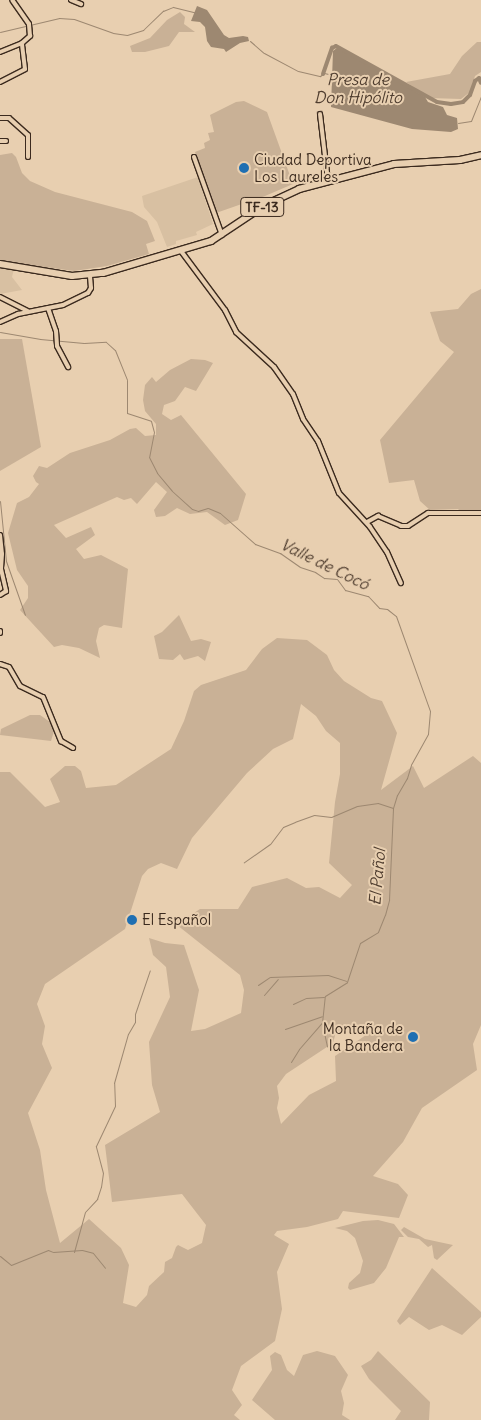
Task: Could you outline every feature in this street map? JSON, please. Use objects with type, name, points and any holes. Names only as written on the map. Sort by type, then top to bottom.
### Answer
[{"type":"main road","name":"TF-13","points":[[0,264],[72,276],[90,276],[207,243],[284,194],[394,164],[460,160],[481,155]]},
{"type":"street","points":[[0,52],[22,42],[30,36],[29,26],[12,0]]},
{"type":"street","points":[[71,0],[81,4]]},
{"type":"street","points":[[0,82],[25,69],[22,42]]},
{"type":"street","points":[[320,114],[328,181]]},
{"type":"street","points":[[0,118],[9,118],[28,135],[28,157]]},
{"type":"street","points":[[0,141],[6,141]]},
{"type":"street","points":[[194,158],[222,235]]},
{"type":"street","points":[[182,251],[225,310],[236,332],[274,368],[293,394],[303,419],[318,441],[339,493],[366,522],[387,552],[401,583]]},
{"type":"street","points":[[0,322],[28,311],[63,305],[88,293],[92,288],[90,276]]},
{"type":"street","points":[[0,297],[28,311]]},
{"type":"street","points":[[48,308],[56,332],[57,346],[68,367]]},
{"type":"street","points":[[366,522],[378,516],[401,526],[408,526],[428,513],[481,513]]},
{"type":"street","points":[[0,535],[1,569],[6,591],[0,595]]},
{"type":"street","points":[[0,664],[9,667],[20,686],[43,697],[61,741],[74,748]]},
{"type":"shaded area","points":[[180,12],[185,17],[184,24],[195,32],[179,32],[169,46],[145,52],[132,52],[130,46],[150,38],[167,20]]},
{"type":"shaded area","points":[[477,42],[481,42],[481,72],[475,76],[470,92],[461,99],[429,98],[406,82],[450,74],[462,56]]},
{"type":"shaded area","name":"Ciudad Deportiva Los Laureles","points":[[244,101],[267,112],[293,184],[216,213],[195,152],[205,148],[204,143],[210,140],[208,133],[214,132],[210,115],[236,102]]},
{"type":"shaded area","points":[[12,153],[16,157],[22,173],[30,181],[55,192],[132,212],[147,221],[155,241],[146,244],[149,254],[107,266],[74,271],[0,261],[0,155]]},
{"type":"shaded area","points":[[198,177],[213,224],[196,232],[197,235],[176,241],[176,244],[167,247],[157,222],[144,207],[142,196]]},
{"type":"shaded area","points":[[0,267],[14,269],[12,277],[22,290],[0,294]]},
{"type":"shaded area","points":[[481,289],[481,512],[461,512],[458,509],[430,510],[420,501],[414,480],[389,483],[380,440],[454,352],[440,341],[430,312],[458,309],[471,294]]},
{"type":"shaded area","points":[[0,339],[22,339],[41,447],[0,471]]},
{"type":"shaded area","points":[[191,359],[205,360],[213,363],[196,391],[185,387],[175,401],[164,405],[162,414],[171,420],[181,415],[246,494],[238,520],[225,525],[207,512],[190,514],[177,508],[165,516],[156,517],[154,510],[167,492],[156,482],[137,504],[131,498],[124,500],[117,497],[54,525],[66,538],[91,527],[95,535],[76,549],[84,559],[101,555],[128,569],[122,628],[104,625],[99,628],[96,641],[100,658],[79,648],[62,645],[54,647],[20,610],[28,598],[28,586],[17,570],[8,533],[17,503],[29,497],[39,484],[33,476],[39,466],[47,468],[70,453],[110,440],[130,429],[136,428],[145,436],[156,435],[156,424],[145,411],[143,400],[145,385],[152,377],[156,382],[170,370]]},
{"type":"shaded area","points":[[179,615],[191,641],[201,639],[211,642],[205,661],[198,656],[184,660],[180,654],[173,660],[159,659],[154,636],[162,632]]},
{"type":"shaded area","points":[[277,638],[307,640],[327,655],[334,670],[344,681],[371,698],[382,701],[397,733],[381,790],[413,766],[424,788],[473,756],[481,763],[481,1025],[473,1044],[477,1070],[422,1108],[403,1142],[373,1176],[398,1184],[408,1195],[399,1218],[343,1211],[338,1219],[307,1227],[277,1231],[274,1235],[289,1244],[277,1272],[282,1309],[275,1341],[241,1366],[232,1390],[242,1405],[234,1415],[240,1420],[0,1420],[0,772],[10,772],[45,807],[60,802],[50,779],[65,766],[75,766],[81,771],[86,788],[116,785],[171,749],[184,721],[194,691],[201,685],[246,670],[262,649]],"holes":[[[301,704],[316,716],[326,731],[340,743],[340,774],[335,802],[329,863],[352,885],[340,898],[319,887],[306,888],[287,878],[252,887],[238,909],[200,909],[188,917],[172,921],[240,975],[244,990],[241,1013],[205,1029],[191,1031],[199,990],[184,945],[165,943],[149,938],[153,955],[166,967],[170,997],[149,1042],[152,1085],[160,1112],[105,1145],[112,1202],[182,1194],[206,1225],[202,1243],[188,1250],[178,1245],[172,1258],[165,1262],[164,1272],[149,1286],[147,1295],[136,1307],[123,1303],[129,1265],[121,1248],[89,1219],[60,1243],[46,1190],[40,1150],[28,1113],[52,1068],[42,1044],[45,1026],[37,1004],[45,984],[125,929],[142,876],[148,869],[161,863],[177,869],[192,838],[247,773],[273,749],[293,739]],[[336,1032],[366,1035],[335,1056],[336,1081],[309,1095],[281,1124],[277,1108],[279,1098],[277,1086],[286,1074],[333,1043]]]},
{"type":"shaded area","points":[[30,715],[40,715],[50,722],[54,731],[51,741],[0,735],[1,729]]},
{"type":"shaded area","points":[[378,1220],[394,1224],[404,1237],[399,1237],[386,1268],[374,1283],[350,1290],[348,1288],[349,1283],[360,1273],[363,1261],[355,1238],[347,1231],[335,1228],[363,1221]]},
{"type":"shaded area","points":[[404,1227],[425,1239],[453,1245],[437,1260],[434,1258],[432,1245],[428,1247],[419,1239],[408,1237],[401,1230]]},
{"type":"shaded area","points":[[432,1268],[481,1312],[481,1317],[462,1335],[442,1325],[429,1330],[409,1317],[400,1325],[397,1321]]},
{"type":"shaded area","points":[[317,1351],[335,1356],[348,1375],[341,1391],[344,1403],[342,1415],[350,1420],[275,1420],[252,1400],[272,1370],[270,1356],[275,1352],[281,1355],[287,1370],[294,1376],[303,1355]]},
{"type":"shaded area","points":[[378,1351],[430,1402],[429,1420],[395,1420],[401,1411],[369,1379],[361,1366],[371,1360]]},
{"type":"water","points":[[197,6],[207,10],[224,35],[229,38],[248,37],[249,41],[240,43],[226,52],[224,49],[211,47],[207,41],[205,27],[200,22],[191,21]]},
{"type":"water","name":"Presa de Don Hipólito","points":[[338,47],[425,97],[428,102],[443,107],[447,115],[457,118],[458,129],[451,132],[412,129],[331,107],[333,51]]},
{"type":"waterway","points":[[0,32],[59,18],[74,19],[113,33],[127,35],[143,30],[163,11],[173,7],[197,13]]},
{"type":"waterway","points":[[250,41],[264,53],[298,71],[320,76],[324,73],[333,75]]},
{"type":"waterway","points":[[323,74],[332,48],[336,46],[437,102],[451,104],[463,102],[470,95],[475,81],[479,78],[481,83]]},
{"type":"waterway","points":[[458,123],[471,121],[481,96]]},
{"type":"waterway","name":"Valle de Cocó","points":[[0,332],[40,339],[84,343],[106,342],[115,350],[127,380],[127,413],[151,421],[154,432],[149,457],[157,473],[172,491],[192,509],[198,511],[208,508],[220,513],[255,544],[280,553],[300,567],[315,572],[324,578],[337,579],[345,590],[368,596],[379,608],[387,609],[396,616],[430,711],[428,734],[411,765],[393,808],[378,803],[357,806],[331,817],[314,815],[283,827],[270,844],[244,862]]},
{"type":"waterway","points":[[0,501],[6,561],[25,615]]},
{"type":"waterway","name":"El Pañol","points":[[291,1062],[299,1049],[322,1023],[325,996],[347,982],[360,943],[378,932],[385,915],[389,900],[393,808]]},
{"type":"waterway","points":[[74,1252],[85,1212],[97,1199],[101,1187],[103,1173],[96,1146],[115,1106],[114,1083],[128,1034],[135,1022],[135,1014],[150,970]]},
{"type":"waterway","points":[[258,985],[270,977],[328,975],[346,981]]},
{"type":"waterway","points":[[264,995],[278,979]]},
{"type":"waterway","points":[[293,1004],[306,998],[324,997]]},
{"type":"waterway","points":[[285,1029],[322,1016]]},
{"type":"waterway","points":[[322,1023],[327,1046]]},
{"type":"waterway","points":[[0,1256],[11,1265],[48,1250],[53,1252],[82,1250],[93,1253],[105,1268]]},
{"type":"place","name":"Ciudad Deportiva Los Laureles","points":[[244,168]]},
{"type":"place","name":"El Español","points":[[132,920]]},
{"type":"place","name":"Montaña de la Bandera","points":[[413,1037]]}]
